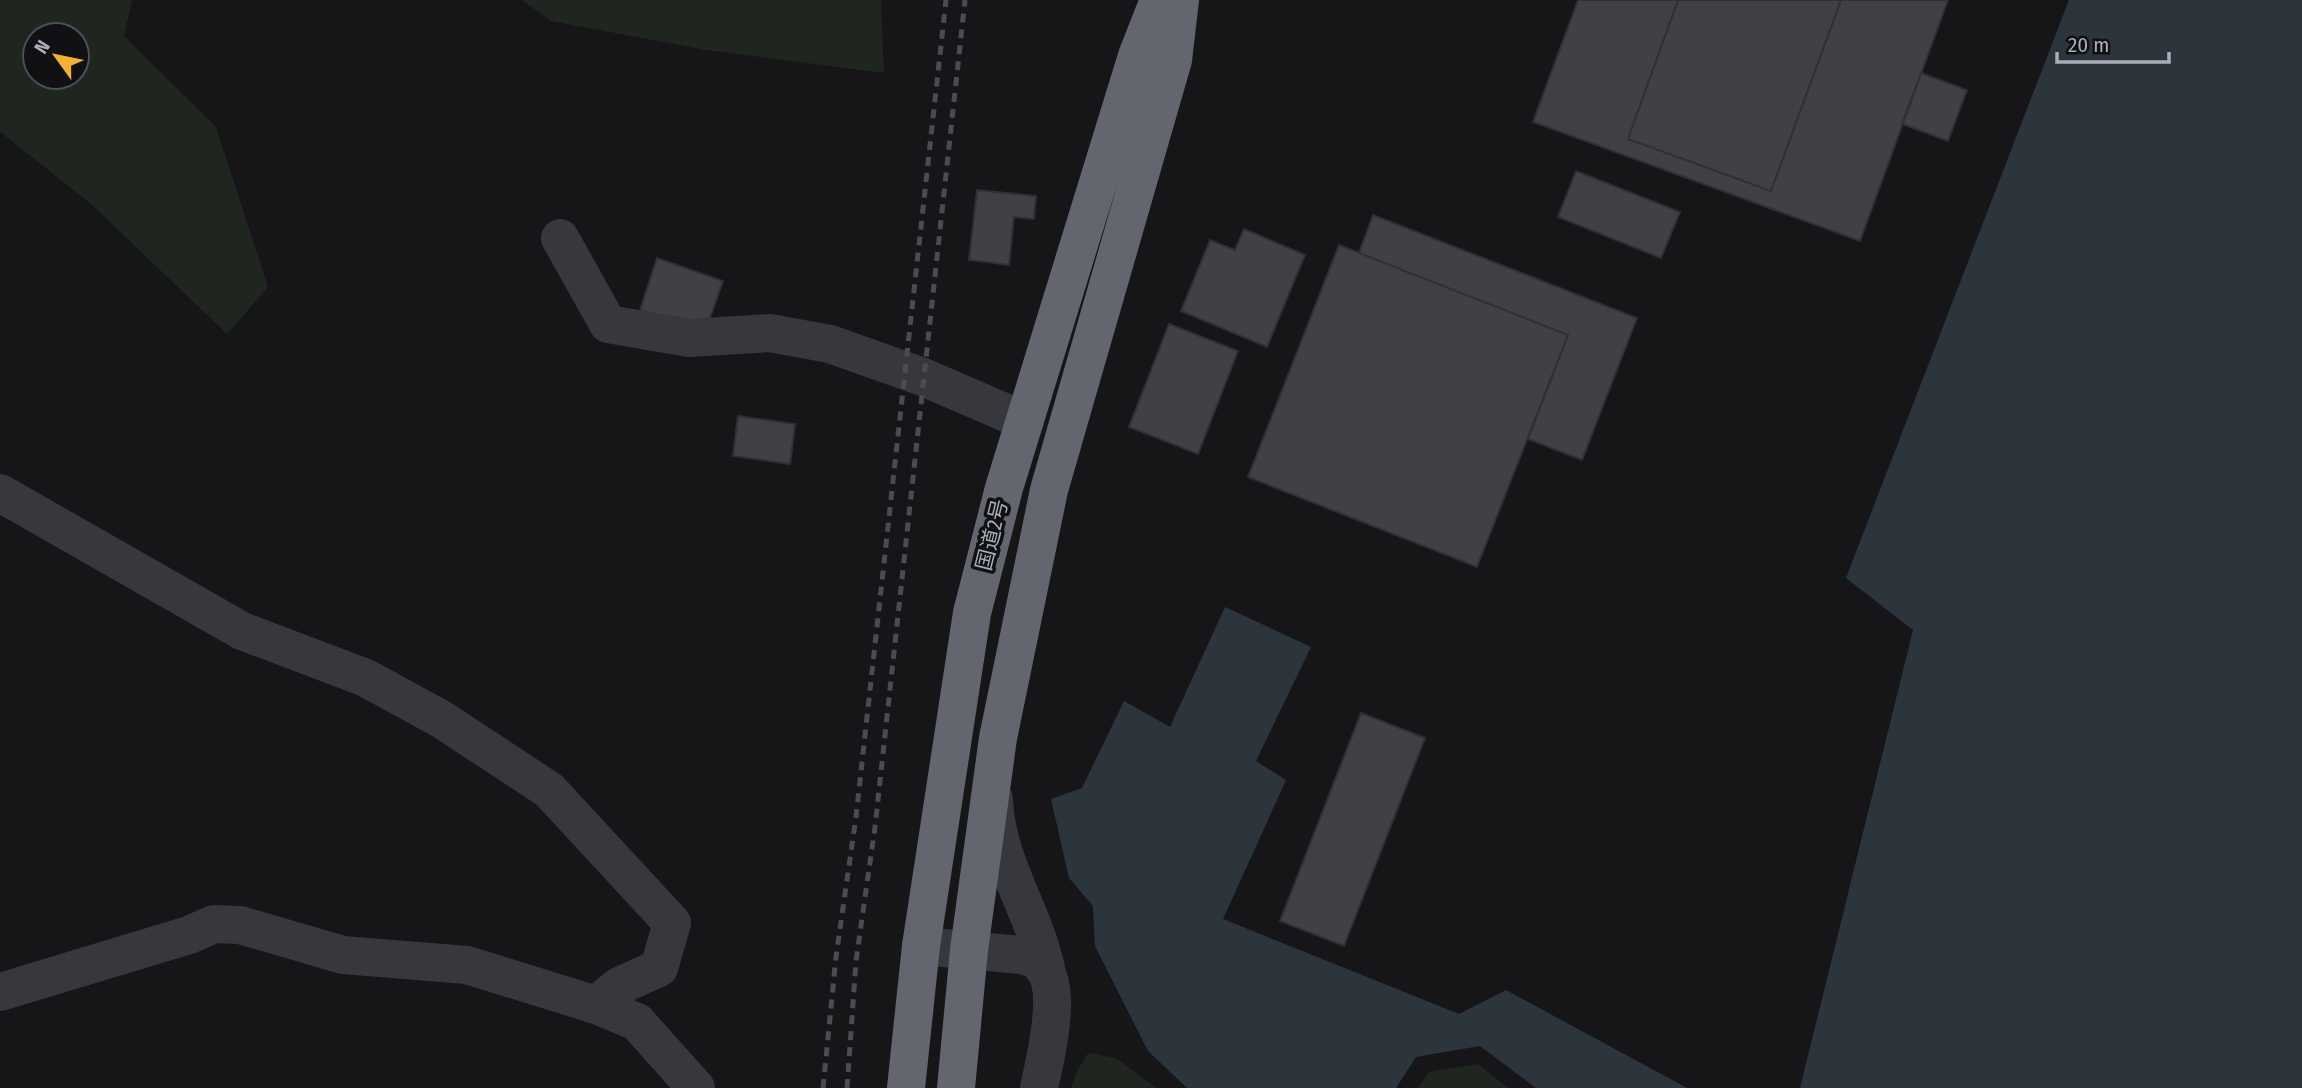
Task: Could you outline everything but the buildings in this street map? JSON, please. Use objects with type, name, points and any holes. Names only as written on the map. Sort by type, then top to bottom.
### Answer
[{"type":"highway","name":"国道2号","points":[[906,1088],[921,946],[972,613],[1004,488],[1137,56],[1159,0]]},
{"type":"highway","points":[[956,1088],[969,950],[998,738],[1049,490],[1172,60],[1180,0]]},
{"type":"street","points":[[561,238],[608,324],[689,338],[770,333],[830,344],[923,377],[1025,421]]},
{"type":"street","points":[[0,493],[242,631],[366,678],[441,719],[549,790],[672,923],[659,968],[619,986],[596,1004]]},
{"type":"street","points":[[998,738],[993,775],[994,812],[1001,849],[1034,927],[1047,974],[1051,1016],[1039,1088]]},
{"type":"street","points":[[0,992],[190,934],[214,924],[240,925],[343,955],[467,965],[596,1004],[637,1022],[696,1088]]},
{"type":"street","points":[[921,946],[1021,955],[1032,958],[1047,974]]},
{"type":"shaded area","points":[[0,0],[132,0],[124,36],[216,127],[268,287],[227,334],[90,203],[0,132]]},
{"type":"shaded area","points":[[522,0],[881,0],[884,73],[706,50],[551,21]]},
{"type":"shaded area","points":[[2069,0],[2302,0],[2302,1088],[1800,1088],[1913,630],[1846,578]]},
{"type":"shaded area","points":[[1225,607],[1311,647],[1256,761],[1286,780],[1223,919],[1459,1014],[1506,990],[1687,1088],[1536,1088],[1480,1046],[1416,1057],[1396,1088],[1187,1088],[1148,1051],[1095,946],[1093,906],[1069,878],[1051,799],[1082,788],[1124,701],[1170,727]]},
{"type":"shaded area","points":[[1088,1053],[1116,1058],[1156,1088],[1071,1088]]},
{"type":"shaded area","points":[[1478,1064],[1508,1088],[1418,1088],[1429,1072]]},
{"type":"railway","points":[[823,1088],[836,957],[856,817],[946,0]]},
{"type":"railway","points":[[847,1088],[856,961],[875,827],[965,0]]}]
